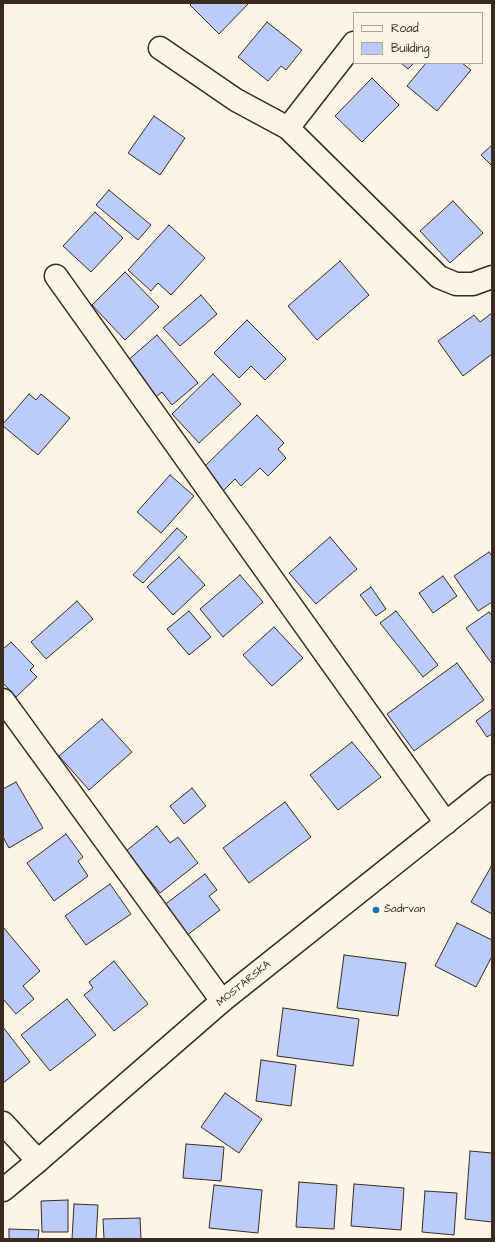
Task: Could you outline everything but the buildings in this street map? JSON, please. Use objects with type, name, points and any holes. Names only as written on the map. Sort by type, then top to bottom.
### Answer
[{"type":"street","points":[[288,128],[353,44]]},
{"type":"street","points":[[160,48],[236,100],[288,128],[439,277],[456,284],[473,284],[492,277]]},
{"type":"street","points":[[56,276],[446,823]]},
{"type":"street","points":[[3,700],[222,1001]]},
{"type":"street","name":"MOSTARSKA","points":[[3,1190],[222,1001],[492,786]]},
{"type":"street","points":[[3,1123],[38,1161]]},
{"type":"place","name":"Šadrvan","points":[[376,910]]}]
